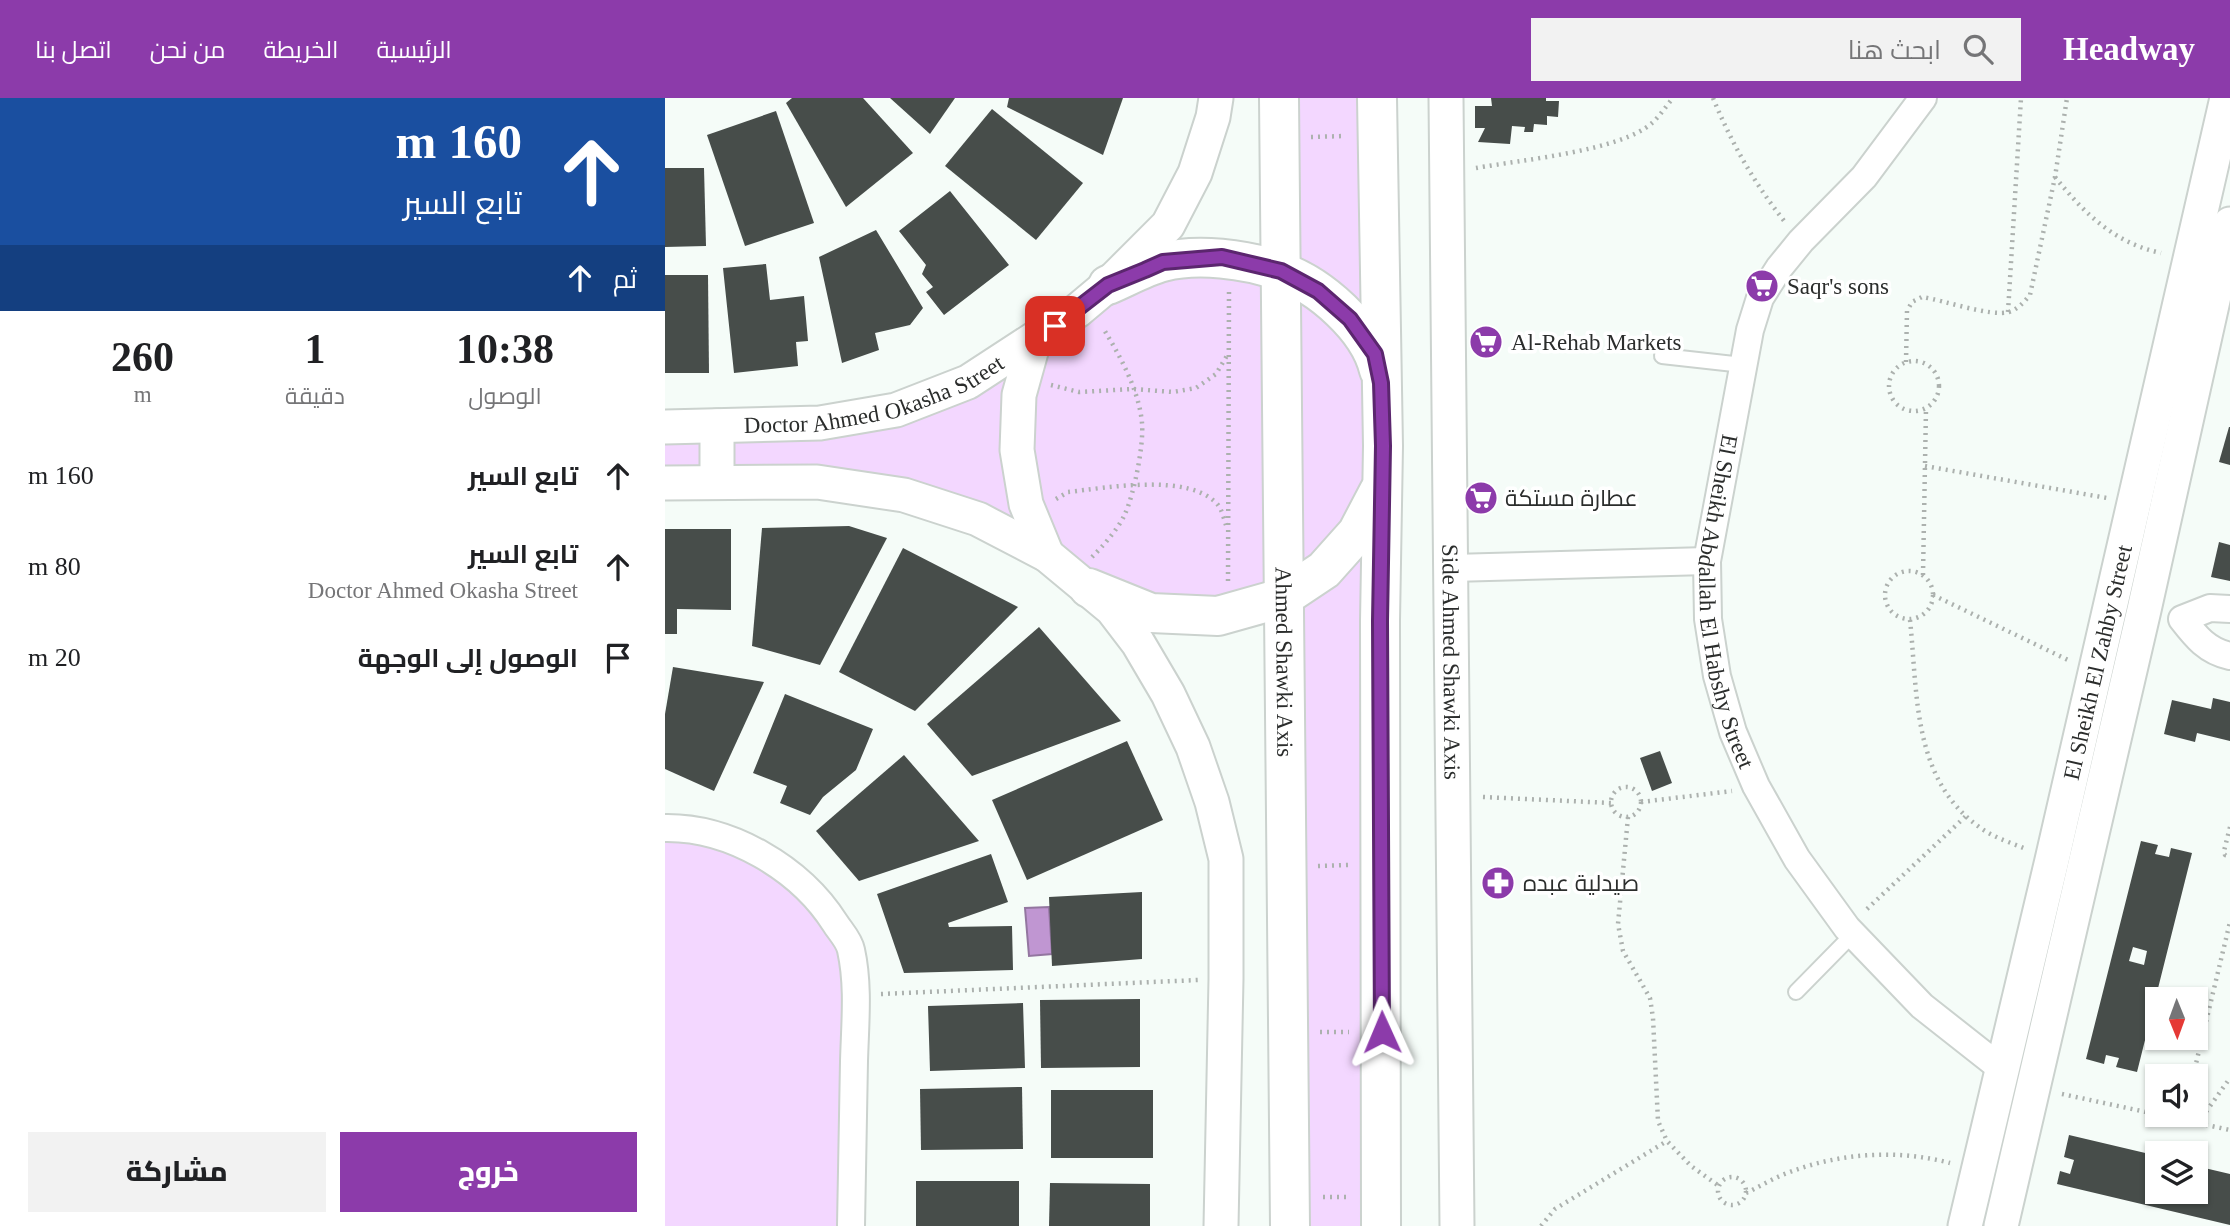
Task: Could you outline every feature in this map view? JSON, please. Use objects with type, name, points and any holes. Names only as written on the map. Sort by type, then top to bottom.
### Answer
[{"type":"main road","name":"Ahmed Shawki Axis","points":[[1279,98],[1289,1212]]},
{"type":"main road","points":[[1377,98],[1383,446],[1380,621],[1381,1212]]},
{"type":"main road","points":[[1119,274],[1163,262],[1222,257],[1281,271],[1318,291],[1350,319],[1375,354],[1381,383]]},
{"type":"main road","points":[[1092,591],[1151,613],[1218,617],[1282,598],[1324,570],[1357,533],[1380,489],[1383,446]]},
{"type":"street","points":[[1119,274],[1168,225],[1195,173],[1213,117],[1216,98]]},
{"type":"street","name":"Side Ahmed Shawki Axis","points":[[1446,98],[1457,1226]]},
{"type":"street","name":"El Sheikh Abdallah El Habshy Street","points":[[1923,98],[1864,177],[1801,241],[1760,298],[1750,330],[1707,561],[1708,619],[1717,676],[1733,732],[1756,786],[1797,859],[1850,931],[1922,1006],[2002,1069]]},
{"type":"street","name":"El Sheikh El Zahby Street","points":[[1965,1226],[2227,98]]},
{"type":"street","name":"El Sheikh El Zahby Street","points":[[2001,1226],[2230,224]]},
{"type":"street","name":"Doctor Ahmed Okasha Street","points":[[665,427],[820,423],[896,410],[968,382],[1077,311],[1119,274]]},
{"type":"street","points":[[1034,341],[1019,394],[1017,450],[1026,504],[1047,555]]},
{"type":"street","points":[[716,482],[717,426]]},
{"type":"street","points":[[665,483],[817,482],[904,495],[978,519],[1047,555],[1092,591],[1138,643],[1168,694],[1193,747],[1212,802],[1226,859],[1221,1226]]},
{"type":"street","points":[[1452,568],[1707,561]]},
{"type":"street","points":[[2230,608],[2210,608],[2182,619],[2201,643],[2230,656]]},
{"type":"street","points":[[665,828],[716,835],[756,851],[797,881],[827,910],[851,947],[856,995],[851,1226]]},
{"type":"lane","points":[[1662,356],[1743,365]]},
{"type":"lane","points":[[1795,992],[1850,931]]},
{"type":"path","points":[[1447,173],[1619,141],[1653,123],[1673,98]]},
{"type":"path","points":[[1713,98],[1740,158],[1766,198],[1801,241]]},
{"type":"path","points":[[2008,312],[2021,98]]},
{"type":"path","points":[[1906,362],[1907,311],[1912,302],[1922,297],[1993,312],[2008,312],[2021,306],[2030,295],[2055,177],[2067,98]]},
{"type":"path","points":[[1279,137],[1377,135]]},
{"type":"path","points":[[2055,177],[2080,209],[2112,233],[2148,250],[2189,259]]},
{"type":"path","points":[[1228,614],[1229,259]]},
{"type":"path","points":[[1077,311],[1100,322],[1117,351],[1133,389],[1142,423],[1141,452],[1125,514],[1103,546],[1092,591]]},
{"type":"path","points":[[1023,380],[1079,392],[1133,389],[1173,392],[1196,388],[1216,374],[1228,353]]},
{"type":"path","points":[[1906,362],[1921,362],[1930,366],[1940,384],[1934,402],[1917,412],[1906,411],[1898,406],[1888,389],[1894,370],[1906,362]]},
{"type":"path","points":[[1923,575],[1905,572],[1896,575],[1885,589],[1887,607],[1901,618],[1919,618],[1932,604],[1932,587],[1923,575],[1926,409]]},
{"type":"path","points":[[1925,466],[2132,503]]},
{"type":"path","points":[[1030,514],[1068,492],[1153,484],[1193,488],[1218,505],[1228,529]]},
{"type":"path","points":[[1933,595],[2094,673]]},
{"type":"path","points":[[1910,620],[1925,751],[1941,787],[1966,816],[1985,831],[2052,860]]},
{"type":"path","points":[[1641,802],[1717,794],[1756,786]]},
{"type":"path","points":[[1622,788],[1635,790],[1641,802],[1640,809],[1628,817],[1620,816],[1611,803],[1612,797],[1622,788]]},
{"type":"path","points":[[1454,795],[1611,803]]},
{"type":"path","points":[[1850,931],[1966,816]]},
{"type":"path","points":[[1628,817],[1618,923],[1623,951],[1650,998],[1658,1121],[1667,1141],[1691,1166],[1719,1186]]},
{"type":"path","points":[[2230,827],[2224,851],[2225,855],[2230,856]]},
{"type":"path","points":[[1285,867],[1380,864]]},
{"type":"path","points":[[2196,1064],[2227,949],[2230,922]]},
{"type":"path","points":[[856,995],[1226,979]]},
{"type":"path","points":[[1287,1031],[1382,1032]]},
{"type":"path","points":[[2208,1109],[2230,1077]]},
{"type":"path","points":[[2034,1088],[2145,1110]]},
{"type":"path","points":[[2208,1125],[2230,1130]]},
{"type":"path","points":[[1541,1226],[1555,1209],[1667,1141]]},
{"type":"path","points":[[1746,1193],[1789,1172],[1847,1157],[1883,1154],[1931,1158],[1978,1171]]},
{"type":"path","points":[[1736,1177],[1742,1181],[1746,1193],[1744,1199],[1732,1205],[1721,1198],[1719,1186],[1723,1180],[1736,1177]]},
{"type":"path","points":[[1289,1212],[1381,1212]]},
{"type":"shaded area","points":[[1279,98],[1377,98],[1381,1226],[1289,1226],[1282,598],[1151,613],[904,495],[665,483],[665,427],[896,410],[1163,262],[1280,271]]},
{"type":"shaded area","points":[[665,828],[756,851],[851,947],[851,1226],[665,1226]]},
{"type":"shaded area","points":[[1049,907],[1052,954],[1029,956],[1025,908]]},
{"type":"building","points":[[792,98],[863,98],[913,153],[846,207],[786,103]]},
{"type":"building","points":[[890,98],[955,98],[930,134]]},
{"type":"building","points":[[1009,98],[1123,98],[1103,155],[1007,107]]},
{"type":"building","points":[[1491,98],[1546,98],[1546,101],[1559,101],[1558,117],[1547,116],[1547,125],[1534,124],[1533,132],[1524,132],[1525,127],[1512,126],[1510,144],[1478,142],[1485,128],[1475,128],[1475,106],[1492,106]]},
{"type":"building","points":[[992,109],[1083,183],[1036,240],[945,166]]},
{"type":"building","points":[[776,111],[814,223],[745,246],[707,135]]},
{"type":"building","points":[[665,168],[704,168],[706,246],[665,247]]},
{"type":"building","points":[[950,191],[1009,265],[944,315],[926,292],[933,287],[922,274],[926,265],[899,231]]},
{"type":"building","points":[[876,230],[923,308],[910,325],[875,333],[879,350],[842,363],[819,257]]},
{"type":"building","points":[[766,264],[770,300],[804,296],[808,341],[796,342],[798,366],[734,373],[723,268]]},
{"type":"building","points":[[665,275],[708,275],[709,373],[665,373]]},
{"type":"building","points":[[2230,427],[2230,465],[2219,462]]},
{"type":"building","points":[[849,526],[887,538],[820,665],[752,646],[762,528]]},
{"type":"building","points":[[665,529],[731,529],[731,610],[677,609],[677,634],[665,634]]},
{"type":"building","points":[[2219,542],[2230,545],[2230,581],[2211,577]]},
{"type":"building","points":[[903,548],[1018,607],[915,711],[839,672]]},
{"type":"building","points":[[1039,627],[1121,721],[972,776],[927,724]]},
{"type":"building","points":[[673,667],[764,682],[714,791],[665,769],[665,714]]},
{"type":"building","points":[[785,694],[873,729],[856,770],[823,797],[810,815],[780,803],[787,786],[753,773]]},
{"type":"building","points":[[2213,698],[2230,702],[2230,741],[2197,733],[2195,742],[2164,734],[2172,700],[2211,709]]},
{"type":"building","points":[[1127,741],[1163,820],[1027,880],[992,800]]},
{"type":"building","points":[[1660,751],[1672,783],[1652,791],[1640,758]]},
{"type":"building","points":[[904,755],[979,841],[859,881],[816,831]]},
{"type":"building","points":[[2141,841],[2158,845],[2155,854],[2169,857],[2171,848],[2192,853],[2158,987],[2145,987],[2145,1040],[2137,1072],[2116,1067],[2119,1058],[2106,1055],[2104,1064],[2086,1059]],"holes":[[[2133,947],[2147,951],[2144,965],[2129,961]]]},
{"type":"building","points":[[991,854],[1008,902],[948,923],[949,927],[1012,926],[1013,970],[904,973],[877,894]]},
{"type":"building","points":[[1142,892],[1142,959],[1052,966],[1049,897]]},
{"type":"building","points":[[1140,999],[1140,1067],[1041,1068],[1040,1000]]},
{"type":"building","points":[[1023,1003],[1025,1068],[930,1071],[928,1006]]},
{"type":"building","points":[[1022,1087],[1023,1149],[921,1150],[920,1089]]},
{"type":"building","points":[[1051,1090],[1153,1090],[1153,1158],[1051,1158]]},
{"type":"building","points":[[2069,1135],[2145,1153],[2145,1204],[2208,1204],[2208,1169],[2230,1174],[2230,1225],[2057,1184],[2060,1171],[2070,1174],[2074,1160],[2064,1157]]},
{"type":"building","points":[[916,1181],[1019,1181],[1019,1226],[916,1226]]},
{"type":"building","points":[[1050,1183],[1150,1184],[1150,1226],[1049,1226]]},
{"type":"place","name":"Saqr's sons","points":[[1762,286]]},
{"type":"place","name":"Al-Rehab Markets","points":[[1486,342]]},
{"type":"place","name":"عطارة مستكة","points":[[1481,498]]},
{"type":"place","name":"صيدلية عبده","points":[[1498,883]]},
{"type":"route","points":[[1055,326],[1108,285],[1163,262],[1222,257],[1281,271],[1318,291],[1350,319],[1375,354],[1381,383],[1383,446],[1380,621],[1382,1032]]}]
